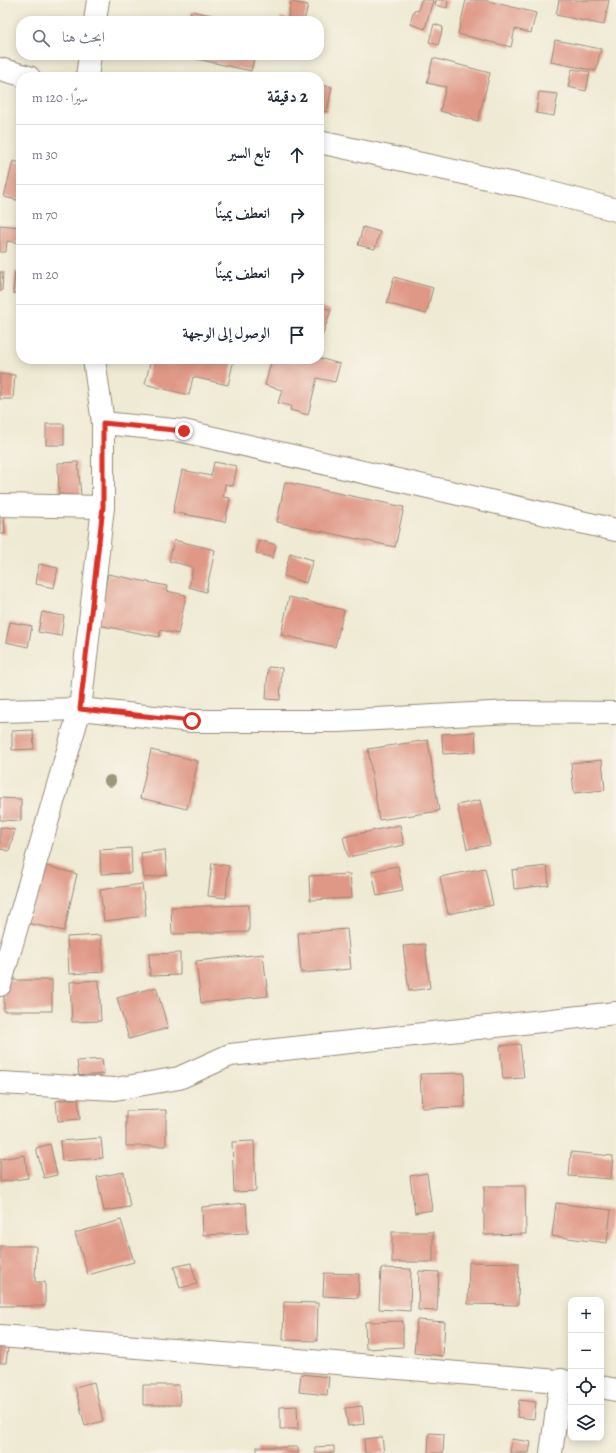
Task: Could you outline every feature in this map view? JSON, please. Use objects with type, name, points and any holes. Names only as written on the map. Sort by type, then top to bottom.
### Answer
[{"type":"street","points":[[96,16],[98,0]]},
{"type":"street","points":[[88,72],[89,60]]},
{"type":"street","points":[[0,69],[16,73]]},
{"type":"street","points":[[324,143],[529,187],[616,210]]},
{"type":"street","points":[[0,985],[80,709],[103,507],[103,423],[95,364]]},
{"type":"street","points":[[103,423],[184,431],[616,530]]},
{"type":"street","points":[[0,505],[103,507]]},
{"type":"street","points":[[0,711],[80,709],[192,721],[339,721],[510,712],[616,713]]},
{"type":"street","points":[[0,1083],[115,1089],[179,1078],[230,1055],[616,1013]]},
{"type":"street","points":[[0,1336],[566,1381],[551,1453]]},
{"type":"street","points":[[604,1388],[616,1390]]},
{"type":"building","points":[[421,0],[433,0],[425,29],[410,24],[414,10],[418,11]]},
{"type":"building","points":[[436,0],[448,0],[447,8],[435,5]]},
{"type":"building","points":[[466,0],[484,0],[536,13],[531,33],[515,29],[511,47],[458,34]]},
{"type":"building","points":[[559,0],[609,0],[604,25],[556,15]]},
{"type":"building","points":[[291,2],[308,5],[305,16],[289,16]]},
{"type":"building","points":[[191,11],[215,16],[190,16]]},
{"type":"building","points":[[434,24],[443,27],[438,45],[429,42]]},
{"type":"building","points":[[555,40],[601,49],[596,71],[551,62]]},
{"type":"building","points":[[433,58],[490,73],[478,121],[440,111],[446,87],[427,83]]},
{"type":"building","points":[[202,60],[254,60],[251,71]]},
{"type":"building","points":[[572,69],[590,72],[586,91],[568,87]]},
{"type":"building","points":[[324,86],[332,87],[327,112],[324,111]]},
{"type":"building","points":[[539,92],[558,94],[554,116],[536,113]]},
{"type":"building","points":[[13,161],[16,162],[16,200],[4,197]]},
{"type":"building","points":[[0,225],[16,227],[16,242],[7,241],[6,252],[0,252]]},
{"type":"building","points":[[363,227],[380,232],[375,249],[358,245]]},
{"type":"building","points":[[0,272],[3,272],[2,291],[0,291]]},
{"type":"building","points":[[15,272],[16,272],[16,293],[13,293]]},
{"type":"building","points":[[394,277],[433,288],[426,314],[387,303]]},
{"type":"building","points":[[324,308],[331,310],[324,330]]},
{"type":"building","points":[[324,359],[340,364],[335,382],[317,378],[308,415],[290,410],[291,406],[278,403],[282,390],[265,385],[271,364],[324,364]]},
{"type":"building","points":[[150,364],[233,364],[228,385],[193,377],[189,395],[145,384]]},
{"type":"building","points":[[0,374],[15,375],[13,399],[0,399]]},
{"type":"building","points":[[46,424],[64,424],[64,445],[46,445]]},
{"type":"building","points":[[78,462],[81,496],[59,494],[58,463]]},
{"type":"building","points":[[214,462],[237,466],[233,486],[225,484],[223,497],[230,498],[225,522],[173,512],[182,470],[211,476]]},
{"type":"building","points":[[285,482],[404,507],[395,547],[277,522]]},
{"type":"building","points":[[0,516],[4,516],[5,534],[0,534]]},
{"type":"building","points":[[174,540],[215,550],[206,592],[189,587],[193,567],[169,561]]},
{"type":"building","points":[[259,540],[276,545],[273,558],[256,553]]},
{"type":"building","points":[[290,553],[313,560],[306,583],[284,576]]},
{"type":"building","points":[[39,564],[58,568],[54,588],[36,584]]},
{"type":"building","points":[[108,574],[167,586],[166,591],[186,595],[178,634],[161,630],[159,637],[98,625]]},
{"type":"building","points":[[289,597],[344,610],[335,647],[281,635]]},
{"type":"building","points":[[42,612],[64,616],[61,636],[38,632]]},
{"type":"building","points":[[10,622],[32,626],[28,647],[6,642]]},
{"type":"building","points":[[268,667],[282,668],[280,700],[266,699]]},
{"type":"building","points":[[33,730],[34,749],[12,750],[12,731]]},
{"type":"building","points":[[475,732],[476,752],[443,754],[442,734]]},
{"type":"building","points":[[428,740],[439,811],[379,820],[368,749]]},
{"type":"building","points":[[151,750],[198,761],[187,809],[140,798]]},
{"type":"building","points":[[602,760],[605,790],[574,793],[571,763]]},
{"type":"building","points":[[0,798],[21,799],[21,821],[0,820]]},
{"type":"building","points":[[480,800],[490,845],[467,849],[457,805]]},
{"type":"building","points":[[400,825],[404,845],[348,857],[343,837]]},
{"type":"building","points":[[0,827],[15,830],[9,851],[0,849]]},
{"type":"building","points":[[131,848],[132,873],[101,874],[100,850]]},
{"type":"building","points":[[165,850],[167,875],[144,878],[141,853]]},
{"type":"building","points":[[212,863],[229,866],[226,898],[208,896]]},
{"type":"building","points":[[42,865],[77,874],[64,931],[27,923]]},
{"type":"building","points":[[398,866],[403,891],[377,896],[372,871]]},
{"type":"building","points":[[547,866],[549,885],[514,889],[512,870]]},
{"type":"building","points":[[485,868],[493,905],[448,914],[440,877]]},
{"type":"building","points":[[350,874],[352,898],[310,900],[309,876]]},
{"type":"building","points":[[142,884],[146,916],[104,921],[100,890]]},
{"type":"building","points":[[249,905],[249,932],[172,934],[171,907]]},
{"type":"building","points":[[347,929],[351,969],[301,973],[298,933]]},
{"type":"building","points":[[101,935],[103,972],[69,974],[67,937]]},
{"type":"building","points":[[425,944],[430,988],[409,991],[403,946]]},
{"type":"building","points":[[180,953],[180,975],[150,976],[149,954]]},
{"type":"building","points":[[263,954],[268,996],[201,1003],[196,961]]},
{"type":"building","points":[[4,980],[52,980],[52,1011],[4,1011]]},
{"type":"building","points":[[99,980],[101,1021],[72,1022],[70,982]]},
{"type":"building","points":[[156,987],[168,1028],[129,1039],[117,998]]},
{"type":"building","points":[[520,1044],[524,1078],[503,1079],[500,1046]]},
{"type":"building","points":[[102,1059],[104,1074],[79,1076],[77,1061]]},
{"type":"building","points":[[464,1073],[465,1107],[422,1108],[420,1074]]},
{"type":"building","points":[[78,1098],[80,1119],[58,1121],[56,1101]]},
{"type":"building","points":[[166,1110],[166,1146],[126,1146],[126,1111]]},
{"type":"building","points":[[101,1138],[103,1158],[62,1161],[60,1141]]},
{"type":"building","points":[[254,1141],[256,1191],[234,1192],[232,1142]]},
{"type":"building","points":[[50,1144],[57,1175],[44,1178],[36,1148]]},
{"type":"building","points":[[571,1152],[613,1156],[611,1179],[569,1176]]},
{"type":"building","points":[[25,1155],[28,1178],[0,1182],[0,1159]]},
{"type":"building","points":[[124,1172],[130,1207],[104,1211],[97,1177]]},
{"type":"building","points":[[427,1173],[432,1210],[415,1213],[410,1176]]},
{"type":"building","points":[[484,1186],[525,1186],[526,1234],[484,1235]]},
{"type":"building","points":[[246,1203],[248,1233],[203,1235],[202,1207]]},
{"type":"building","points":[[556,1203],[611,1210],[607,1243],[552,1236]]},
{"type":"building","points":[[121,1220],[134,1262],[88,1275],[75,1233]]},
{"type":"building","points":[[392,1232],[433,1232],[433,1262],[392,1262]]},
{"type":"building","points":[[0,1246],[36,1246],[35,1282],[45,1282],[45,1306],[0,1306]]},
{"type":"building","points":[[469,1262],[519,1263],[518,1305],[468,1304]]},
{"type":"building","points":[[191,1263],[197,1284],[180,1288],[174,1267]]},
{"type":"building","points":[[381,1268],[411,1269],[410,1311],[379,1309]]},
{"type":"building","points":[[419,1271],[439,1272],[437,1311],[418,1310]]},
{"type":"building","points":[[324,1273],[359,1274],[358,1298],[323,1296]]},
{"type":"building","points":[[284,1302],[318,1303],[317,1341],[283,1340]]},
{"type":"building","points":[[417,1320],[445,1322],[443,1356],[414,1353]]},
{"type":"building","points":[[403,1321],[403,1347],[366,1349],[365,1322]]},
{"type":"building","points":[[0,1340],[9,1341],[6,1363],[0,1363]]},
{"type":"building","points":[[301,1374],[329,1377],[327,1395],[299,1392]]},
{"type":"building","points":[[94,1382],[103,1421],[85,1426],[75,1387]]},
{"type":"building","points":[[143,1385],[179,1385],[180,1405],[143,1405]]},
{"type":"building","points":[[519,1400],[536,1402],[534,1419],[517,1417]]},
{"type":"building","points":[[297,1406],[298,1429],[280,1429],[280,1407]]},
{"type":"building","points":[[362,1406],[364,1424],[348,1426],[345,1408]]},
{"type":"building","points":[[429,1433],[444,1434],[443,1453],[428,1453]]},
{"type":"building","points":[[382,1437],[384,1453],[365,1453],[364,1439]]},
{"type":"building","points":[[512,1439],[531,1442],[529,1453],[510,1453]]},
{"type":"building","points":[[334,1446],[334,1453],[315,1453],[315,1447]]},
{"type":"building","points":[[257,1447],[298,1447],[298,1453],[257,1453]]},
{"type":"route","points":[[184,431],[103,423],[103,507],[80,709],[192,721]]}]
